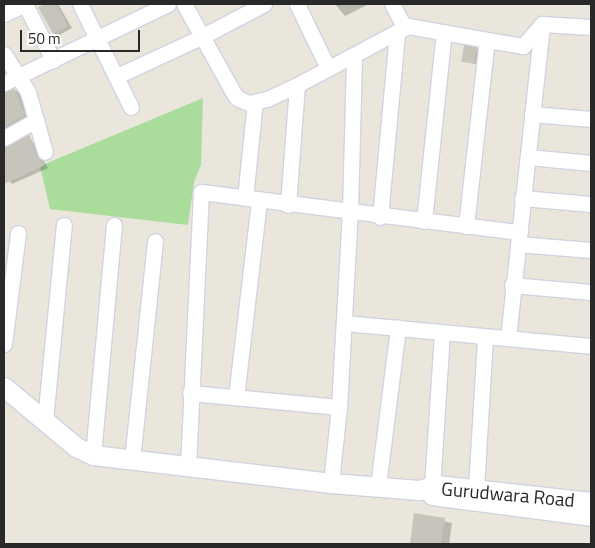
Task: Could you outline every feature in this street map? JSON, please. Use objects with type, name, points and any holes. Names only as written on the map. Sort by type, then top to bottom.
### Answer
[{"type":"street","points":[[4,14],[25,4],[53,60]]},
{"type":"street","points":[[80,4],[131,107]]},
{"type":"street","points":[[10,80],[168,4]]},
{"type":"street","points":[[184,4],[237,98],[255,102],[297,85],[401,30],[444,32],[522,46],[542,24]]},
{"type":"street","points":[[116,76],[203,36],[264,4]]},
{"type":"street","points":[[297,4],[328,68]]},
{"type":"street","points":[[380,216],[401,30],[392,4]]},
{"type":"street","points":[[542,24],[591,26]]},
{"type":"street","points":[[508,338],[512,285],[519,238],[542,24]]},
{"type":"street","points":[[424,222],[444,32]]},
{"type":"street","points":[[466,226],[487,40]]},
{"type":"street","points":[[4,54],[10,80],[28,92],[45,152]]},
{"type":"street","points":[[331,483],[339,407],[344,324],[350,211],[354,55]]},
{"type":"street","points":[[288,205],[297,85]]},
{"type":"street","points":[[236,397],[252,199],[255,102]]},
{"type":"street","points":[[532,114],[591,119]]},
{"type":"street","points":[[4,138],[36,120]]},
{"type":"street","points":[[528,158],[591,164]]},
{"type":"street","points":[[188,468],[190,393],[201,192],[288,205],[466,226],[519,238],[591,250]]},
{"type":"street","points":[[522,198],[591,204]]},
{"type":"street","points":[[93,455],[114,225]]},
{"type":"street","points":[[45,422],[64,226]]},
{"type":"street","points":[[4,344],[18,233]]},
{"type":"street","points":[[132,460],[155,241]]},
{"type":"street","points":[[512,285],[591,292]]},
{"type":"street","points":[[344,324],[398,327],[591,346]]},
{"type":"street","points":[[378,486],[398,327]]},
{"type":"street","points":[[4,387],[76,447],[93,455],[188,468],[331,483],[425,488],[442,332]]},
{"type":"street","points":[[476,489],[485,336]]},
{"type":"street","points":[[190,393],[339,407]]},
{"type":"street","name":"Gurudwara Road","points":[[425,488],[476,489],[591,502]]},
{"type":"street","name":"Gurudwara Road","points":[[425,488],[437,498],[591,516]]},
{"type":"green space","points":[[203,98],[201,165],[194,182],[188,225],[50,209],[40,166]]},
{"type":"building","points":[[45,4],[56,4],[68,26],[53,34],[38,7]]},
{"type":"building","points":[[464,45],[477,47],[474,64],[461,62]]},
{"type":"building","points":[[14,88],[25,115],[4,127],[4,92]]},
{"type":"building","points":[[29,134],[36,155],[45,165],[4,184],[4,147]]},
{"type":"building","points":[[414,513],[445,518],[441,544],[410,544]]}]
